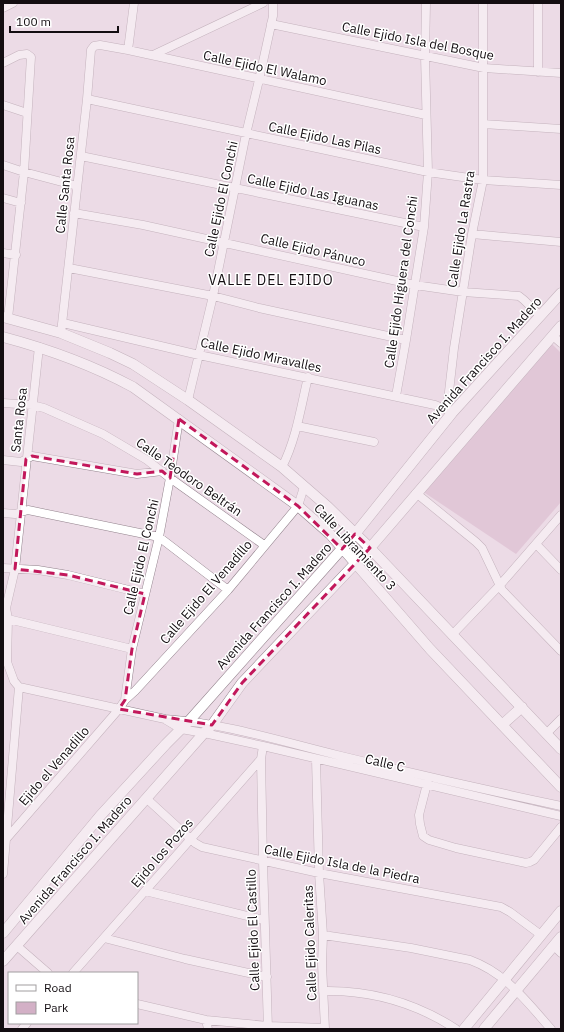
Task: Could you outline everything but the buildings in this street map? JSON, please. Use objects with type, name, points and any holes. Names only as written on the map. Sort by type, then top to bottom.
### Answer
[{"type":"street","points":[[3,8],[13,3]]},
{"type":"street","points":[[128,50],[134,3]]},
{"type":"street","points":[[153,56],[263,3]]},
{"type":"street","name":"Calle Ejido El Conchi","points":[[188,400],[224,242],[246,134],[260,80],[271,24],[273,3]]},
{"type":"street","name":"Calle Ejido Higuera del Conchi","points":[[396,396],[424,227],[428,172],[425,56],[426,3]]},
{"type":"street","name":"Calle Ejido La Rastra","points":[[449,411],[454,348],[472,234],[483,180],[483,3]]},
{"type":"street","points":[[538,3],[538,72]]},
{"type":"street","name":"Calle Ejido Isla del Bosque","points":[[271,24],[484,68],[561,73]]},
{"type":"street","name":"Calle Ejido El Walamo","points":[[100,45],[426,115]]},
{"type":"street","name":"Calle Santa Rosa","points":[[61,333],[91,50],[94,46],[100,45]]},
{"type":"street","points":[[3,63],[27,54],[32,57],[24,172],[16,255],[6,318]]},
{"type":"street","name":"Calle Ejido Las Pilas","points":[[86,99],[428,172],[483,180],[561,185]]},
{"type":"street","points":[[3,105],[27,113]]},
{"type":"street","points":[[483,124],[561,129]]},
{"type":"street","name":"Calle Ejido Las Iguanas","points":[[80,156],[424,227]]},
{"type":"street","points":[[3,165],[77,186]]},
{"type":"street","points":[[3,198],[21,203]]},
{"type":"street","name":"Calle Ejido Pánuco","points":[[74,213],[143,225],[224,242],[414,285],[463,292],[518,296],[540,316]]},
{"type":"street","points":[[472,234],[561,242]]},
{"type":"street","points":[[3,253],[16,255]]},
{"type":"street","points":[[69,268],[212,296],[259,308],[406,340]]},
{"type":"street","name":"Avenida Francisco I. Madero","points":[[3,933],[100,816],[189,721],[355,534],[449,411],[561,293]]},
{"type":"street","name":"Calle Libramiento 3","points":[[6,318],[61,333],[133,364],[188,400],[282,467],[328,507],[370,548],[561,749]]},
{"type":"street","name":"Calle Ejido Miravalles","points":[[63,323],[199,355],[396,396],[435,405],[449,411]]},
{"type":"street","name":"Avenida Francisco I. Madero","points":[[3,961],[212,725],[242,683],[370,548],[561,326]]},
{"type":"street","points":[[553,336],[561,343]]},
{"type":"street","name":"Calle Libramiento 3","points":[[3,337],[39,347],[110,374],[134,387],[298,506],[330,534],[430,649],[561,787]]},
{"type":"street","name":"Santa Rosa","points":[[5,661],[8,619],[4,608],[15,569],[39,347]]},
{"type":"street","points":[[282,467],[286,460],[297,426],[308,377]]},
{"type":"street","name":"Calle Teodoro Beltrán","points":[[3,403],[32,405],[44,408],[102,434],[147,460],[264,545]]},
{"type":"street","name":"Calle Ejido El Conchi","points":[[125,700],[132,649],[159,538],[179,419]]},
{"type":"street","points":[[297,426],[374,442]]},
{"type":"street","points":[[3,460],[21,462],[32,456],[137,474],[162,471]]},
{"type":"street","name":"Calle Ejido El Venadillo","points":[[119,709],[125,700],[228,590],[298,506],[304,486]]},
{"type":"street","points":[[416,493],[469,535],[479,545],[502,590],[561,651]]},
{"type":"street","points":[[3,513],[15,514],[28,510],[159,538],[228,590]]},
{"type":"street","points":[[452,634],[500,585],[561,515]]},
{"type":"street","points":[[536,544],[561,570]]},
{"type":"street","points":[[3,568],[38,570],[68,575],[145,594]]},
{"type":"street","points":[[8,619],[132,649]]},
{"type":"street","points":[[3,874],[19,688],[14,681],[5,661]]},
{"type":"street","points":[[19,688],[165,719],[181,729]]},
{"type":"street","points":[[502,725],[522,708]]},
{"type":"street","name":"Ejido el Venadillo","points":[[7,838],[119,709]]},
{"type":"street","name":"Calle C","points":[[165,719],[212,725],[338,755],[428,781],[561,816]]},
{"type":"street","points":[[546,734],[561,720]]},
{"type":"street","name":"Calle C","points":[[181,729],[263,746],[338,764],[561,806]]},
{"type":"street","points":[[261,759],[263,746]]},
{"type":"street","points":[[338,755],[338,764]]},
{"type":"street","name":"Ejido los Pozos","points":[[74,972],[261,759]]},
{"type":"street","name":"Calle Ejido El Castillo","points":[[261,759],[264,920],[268,1027]]},
{"type":"street","name":"Calle Ejido Caleritas","points":[[316,759],[325,1028]]},
{"type":"street","points":[[428,781],[419,815],[423,836],[429,840],[456,848],[526,863],[534,860],[561,827]]},
{"type":"street","name":"Calle Ejido Isla de la Piedra","points":[[146,798],[195,844],[202,847],[319,873],[501,907],[510,912],[541,936]]},
{"type":"street","points":[[145,892],[264,920]]},
{"type":"street","points":[[464,1029],[561,911]]},
{"type":"street","points":[[323,936],[411,948],[470,960],[488,968],[505,979],[516,989],[551,1029]]},
{"type":"street","points":[[484,1029],[561,937]]},
{"type":"street","points":[[104,938],[185,959],[267,977]]},
{"type":"street","points":[[17,946],[47,972]]},
{"type":"street","points":[[554,946],[561,953]]},
{"type":"street","points":[[324,991],[353,991],[389,999],[434,1015],[456,1029]]},
{"type":"street","points":[[138,1004],[206,1020],[268,1027],[325,1028]]},
{"type":"street","points":[[206,1020],[208,1029]]},
{"type":"highlighted area","points":[[179,419],[298,506],[342,549],[355,534],[370,548],[242,683],[212,725],[119,709],[125,700],[132,649],[145,594],[68,575],[15,569],[26,459],[32,456],[137,474],[162,471],[170,478]]},
{"type":"green space","points":[[551,343],[561,353],[561,502],[516,554],[422,491]]},
{"type":"district","name":"VALLE DEL EJIDO","points":[[271,280]]}]
